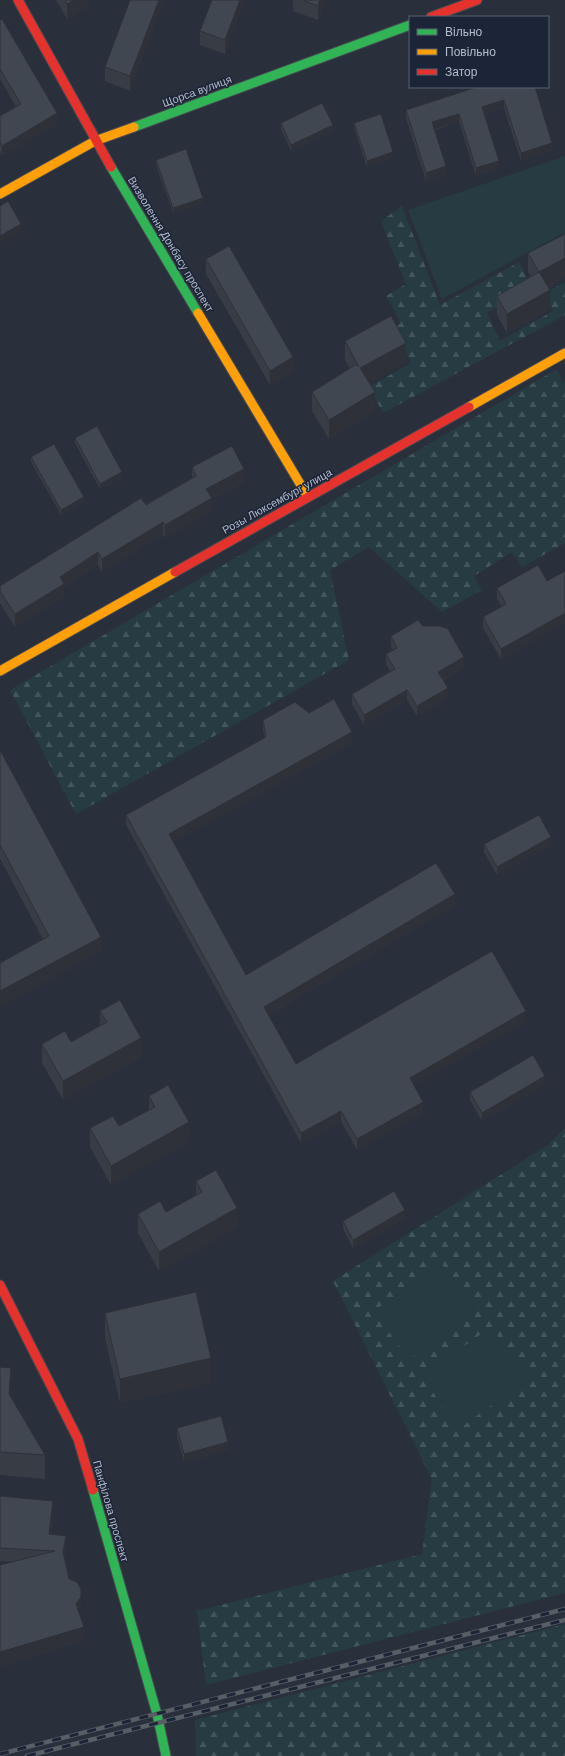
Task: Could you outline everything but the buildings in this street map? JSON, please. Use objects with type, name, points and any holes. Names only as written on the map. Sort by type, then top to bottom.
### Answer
[{"type":"street","name":"Визволення Донбасу проспект","points":[[18,0],[95,141],[308,497]]},
{"type":"street","points":[[434,16],[477,0]]},
{"type":"street","name":"Щорса вулиця","points":[[0,194],[95,141],[409,25]]},
{"type":"street","name":"Розы Люксембург улица","points":[[0,671],[565,353]]},
{"type":"street","name":"Панфілова проспект","points":[[0,1285],[78,1439],[157,1714],[166,1756]]},
{"type":"green space","points":[[565,156],[565,232],[442,299],[408,210]]},
{"type":"green space","points":[[402,206],[440,305],[519,262],[532,288],[487,313],[500,341],[553,311],[545,293],[565,282],[565,315],[383,413],[369,387],[411,363],[393,328],[401,323],[386,296],[406,284],[381,221]]},
{"type":"green space","points":[[557,369],[563,382],[565,381],[565,543],[522,567],[512,552],[474,576],[482,590],[442,612],[369,547],[330,570],[349,660],[76,814],[10,690]]},
{"type":"green space","points":[[565,1128],[565,1593],[206,1685],[197,1611],[422,1554],[432,1479],[333,1281],[548,1145]]},
{"type":"green space","points":[[441,1263],[476,1311],[409,1360],[374,1311]]},
{"type":"green space","points":[[491,1327],[528,1380],[458,1429],[422,1376]]},
{"type":"green space","points":[[565,1624],[565,1756],[196,1756],[195,1720]]},
{"type":"railway","points":[[0,1754],[565,1609]]},
{"type":"railway","points":[[27,1756],[565,1620]]},
{"type":"traffic: fast","points":[[134,127],[409,25]]},
{"type":"traffic: fast","points":[[111,167],[198,313]]},
{"type":"traffic: fast","points":[[93,1490],[157,1714],[166,1756]]},
{"type":"traffic: slow","points":[[0,194],[95,141],[134,127]]},
{"type":"traffic: slow","points":[[198,313],[308,497]]},
{"type":"traffic: slow","points":[[469,407],[565,353]]},
{"type":"traffic: slow","points":[[0,671],[175,572]]},
{"type":"traffic: jam","points":[[18,0],[111,167]]},
{"type":"traffic: jam","points":[[434,16],[477,0]]},
{"type":"traffic: jam","points":[[175,572],[469,407]]},
{"type":"traffic: jam","points":[[0,1285],[78,1439],[93,1490]]}]
